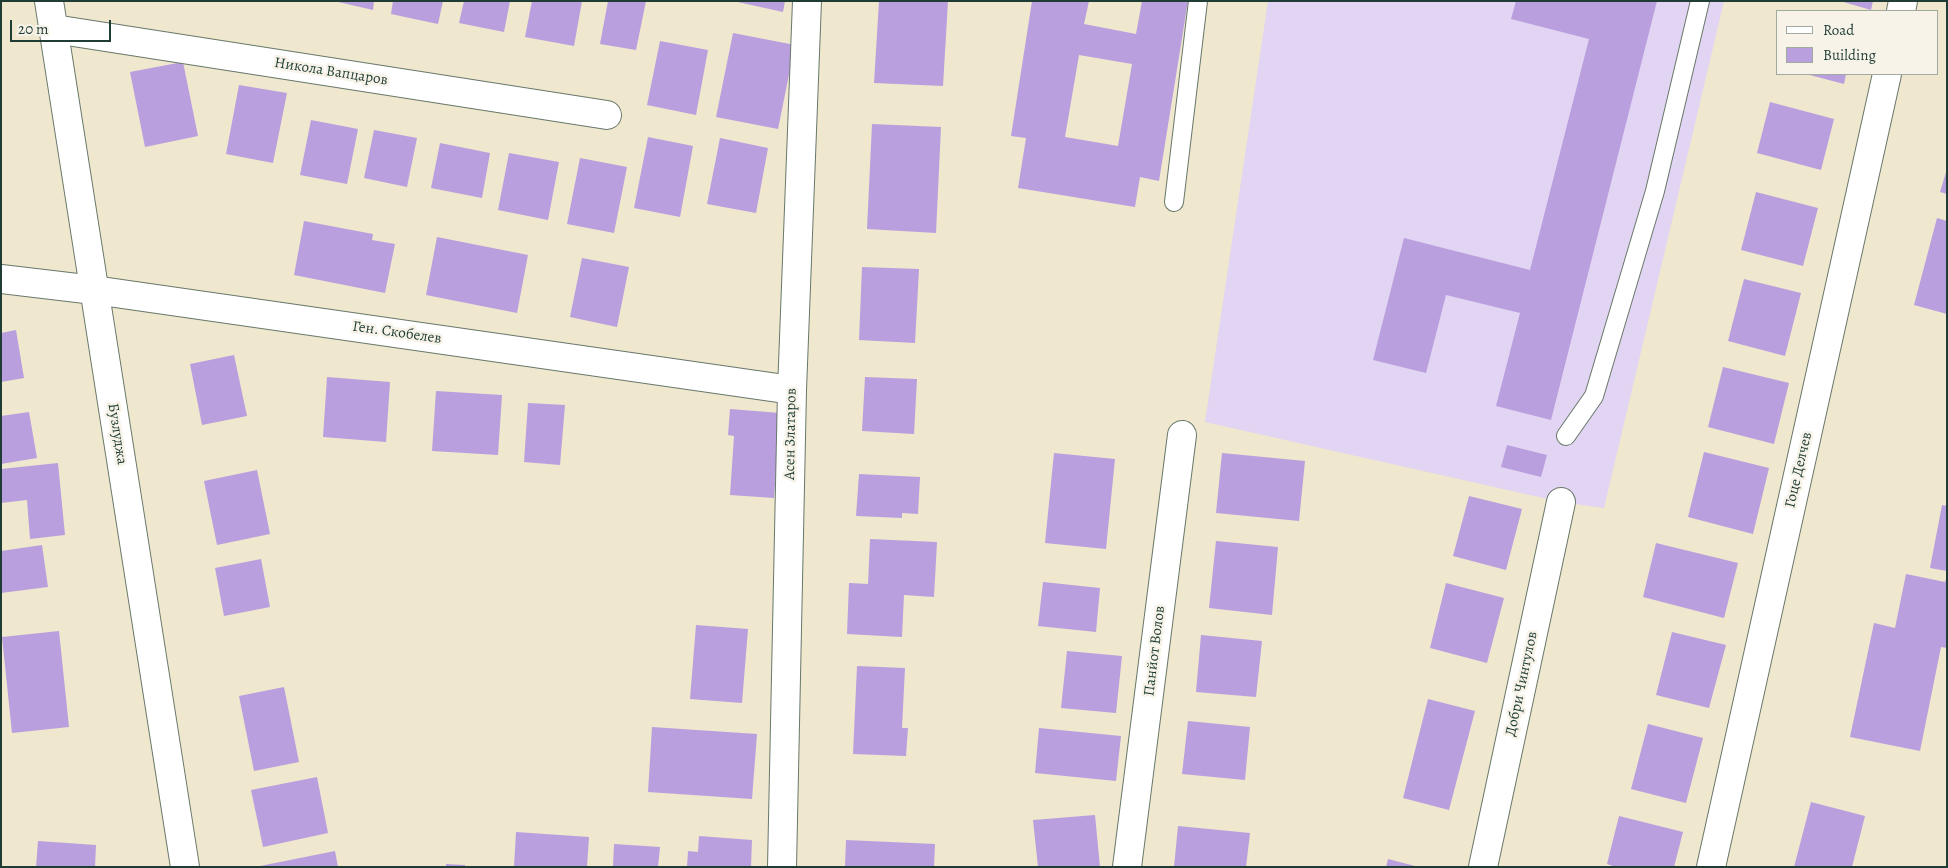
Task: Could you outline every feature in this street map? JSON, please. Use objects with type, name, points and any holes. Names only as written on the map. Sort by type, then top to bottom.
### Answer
[{"type":"street","name":"Бузлуджа","points":[[49,1],[185,867]]},
{"type":"street","name":"Асен Златаров","points":[[782,867],[792,390],[807,1]]},
{"type":"street","name":"Никола Вапцаров","points":[[54,29],[607,115]]},
{"type":"street","name":"Гоце Делчев","points":[[1712,867],[1887,75]]},
{"type":"street","name":"Ген. Скобелев","points":[[1,280],[94,290],[792,390]]},
{"type":"street","name":"Панйот Волов","points":[[1127,867],[1182,435]]},
{"type":"street","name":"Добри Чинтулов","points":[[1483,867],[1561,502]]},
{"type":"lane","points":[[1174,202],[1198,1]]},
{"type":"lane","points":[[1566,436],[1594,396],[1597,387],[1655,191],[1700,1]]},
{"type":"shaded area","points":[[1268,1],[1724,1],[1604,508],[1561,502],[1205,422]]},
{"type":"building","points":[[334,1],[374,1],[373,10]]},
{"type":"building","points":[[393,1],[443,1],[438,24],[391,14]]},
{"type":"building","points":[[464,1],[510,1],[504,32],[459,23]]},
{"type":"building","points":[[532,1],[582,1],[574,46],[525,37]]},
{"type":"building","points":[[608,1],[646,1],[636,50],[600,44]]},
{"type":"building","points":[[733,1],[785,1],[783,12]]},
{"type":"building","points":[[879,1],[948,1],[943,86],[874,83]]},
{"type":"building","points":[[1032,1],[1089,1],[1084,24],[1136,34],[1142,1],[1188,1],[1159,181],[1140,177],[1135,207],[1018,188],[1026,138],[1011,136]],"holes":[[[1079,55],[1132,64],[1118,146],[1065,137]]]},
{"type":"building","points":[[1516,1],[1657,1],[1551,420],[1496,406],[1520,313],[1446,295],[1426,373],[1373,360],[1404,238],[1530,270],[1589,39],[1511,19]]},
{"type":"building","points":[[1840,1],[1873,1],[1871,10]]},
{"type":"building","points":[[733,33],[795,45],[778,129],[716,117]]},
{"type":"building","points":[[660,41],[708,50],[696,115],[647,105]]},
{"type":"building","points":[[183,62],[198,136],[145,147],[130,72]]},
{"type":"building","points":[[1810,75],[1846,75],[1844,84]]},
{"type":"building","points":[[239,85],[287,93],[273,163],[226,154]]},
{"type":"building","points":[[1770,102],[1834,119],[1821,170],[1757,153]]},
{"type":"building","points":[[311,120],[358,129],[347,184],[300,175]]},
{"type":"building","points":[[872,124],[941,127],[936,233],[867,229]]},
{"type":"building","points":[[374,130],[417,138],[407,187],[364,178]]},
{"type":"building","points":[[648,137],[693,146],[680,217],[634,208]]},
{"type":"building","points":[[720,138],[768,148],[756,213],[707,204]]},
{"type":"building","points":[[440,143],[490,153],[482,198],[431,188]]},
{"type":"building","points":[[509,153],[559,162],[548,220],[498,210]]},
{"type":"building","points":[[580,158],[627,167],[614,233],[567,224]]},
{"type":"building","points":[[1947,169],[1947,194],[1940,192]]},
{"type":"building","points":[[1756,192],[1818,208],[1803,266],[1741,250]]},
{"type":"building","points":[[1937,218],[1947,221],[1947,314],[1914,305]]},
{"type":"building","points":[[304,221],[373,234],[372,240],[395,244],[385,293],[294,275]]},
{"type":"building","points":[[437,237],[528,255],[517,313],[426,295]]},
{"type":"building","points":[[582,258],[629,267],[617,327],[570,317]]},
{"type":"building","points":[[862,267],[919,269],[915,343],[859,340]]},
{"type":"building","points":[[1744,279],[1801,293],[1785,356],[1728,341]]},
{"type":"building","points":[[16,330],[24,378],[1,382],[1,333]]},
{"type":"building","points":[[234,355],[247,416],[202,425],[190,364]]},
{"type":"building","points":[[1723,367],[1789,383],[1774,444],[1708,427]]},
{"type":"building","points":[[327,377],[390,382],[386,442],[323,437]]},
{"type":"building","points":[[865,377],[917,379],[914,434],[862,431]]},
{"type":"building","points":[[436,391],[502,395],[498,455],[432,451]]},
{"type":"building","points":[[528,403],[565,405],[560,465],[524,462]]},
{"type":"building","points":[[730,409],[780,413],[774,498],[730,495],[734,436],[728,435]]},
{"type":"building","points":[[29,412],[37,458],[1,464],[1,416]]},
{"type":"building","points":[[1507,445],[1547,455],[1541,477],[1501,467]]},
{"type":"building","points":[[1704,452],[1769,468],[1753,534],[1688,517]]},
{"type":"building","points":[[1054,453],[1115,459],[1106,549],[1045,543]]},
{"type":"building","points":[[1222,453],[1305,461],[1299,521],[1216,513]]},
{"type":"building","points":[[58,463],[65,535],[30,539],[27,500],[1,503],[1,469]]},
{"type":"building","points":[[257,470],[270,534],[217,545],[204,481]]},
{"type":"building","points":[[859,474],[920,477],[918,514],[902,513],[902,518],[856,516]]},
{"type":"building","points":[[1469,496],[1522,509],[1506,570],[1453,556]]},
{"type":"building","points":[[1942,505],[1947,506],[1947,571],[1930,568]]},
{"type":"building","points":[[870,539],[937,542],[934,597],[904,595],[902,637],[847,634],[849,583],[868,584]]},
{"type":"building","points":[[1216,541],[1278,547],[1272,615],[1209,608]]},
{"type":"building","points":[[1656,543],[1738,563],[1724,618],[1643,597]]},
{"type":"building","points":[[42,545],[48,587],[1,593],[1,551]]},
{"type":"building","points":[[261,559],[270,607],[224,616],[215,568]]},
{"type":"building","points":[[1906,574],[1945,582],[1947,576],[1947,648],[1941,647],[1920,751],[1850,737],[1874,623],[1895,628]]},
{"type":"building","points":[[1043,582],[1100,588],[1096,632],[1038,626]]},
{"type":"building","points":[[1446,583],[1504,598],[1487,663],[1430,648]]},
{"type":"building","points":[[696,625],[748,629],[742,703],[690,699]]},
{"type":"building","points":[[59,631],[69,727],[12,733],[2,637]]},
{"type":"building","points":[[1672,632],[1726,645],[1709,708],[1656,695]]},
{"type":"building","points":[[1201,635],[1262,641],[1256,697],[1196,692]]},
{"type":"building","points":[[1067,651],[1122,656],[1116,713],[1061,708]]},
{"type":"building","points":[[857,666],[905,668],[902,728],[908,728],[906,756],[853,754]]},
{"type":"building","points":[[284,687],[299,762],[254,771],[239,696]]},
{"type":"building","points":[[1428,699],[1475,711],[1449,810],[1403,798]]},
{"type":"building","points":[[1188,721],[1250,727],[1245,780],[1182,774]]},
{"type":"building","points":[[1648,724],[1703,738],[1686,803],[1631,789]]},
{"type":"building","points":[[652,727],[757,734],[752,799],[648,792]]},
{"type":"building","points":[[1039,728],[1121,736],[1116,781],[1035,773]]},
{"type":"building","points":[[317,777],[328,833],[263,847],[251,790]]},
{"type":"building","points":[[1811,802],[1865,816],[1852,867],[1794,867]]},
{"type":"building","points":[[1095,815],[1100,867],[1038,867],[1033,820]]},
{"type":"building","points":[[1619,816],[1683,832],[1674,867],[1616,867],[1607,864]]},
{"type":"building","points":[[1178,826],[1250,833],[1246,867],[1174,867]]},
{"type":"building","points":[[516,832],[589,837],[587,867],[514,867]]},
{"type":"building","points":[[699,836],[752,840],[751,867],[687,867],[688,851],[698,852]]},
{"type":"building","points":[[846,840],[935,844],[934,867],[845,867]]},
{"type":"building","points":[[38,841],[96,845],[95,867],[36,867]]},
{"type":"building","points":[[614,844],[660,847],[658,867],[613,867]]},
{"type":"building","points":[[335,851],[338,867],[260,867],[260,866]]},
{"type":"building","points":[[1388,859],[1415,866],[1415,867],[1386,867]]},
{"type":"building","points":[[446,864],[465,865],[465,867],[446,867]]}]
